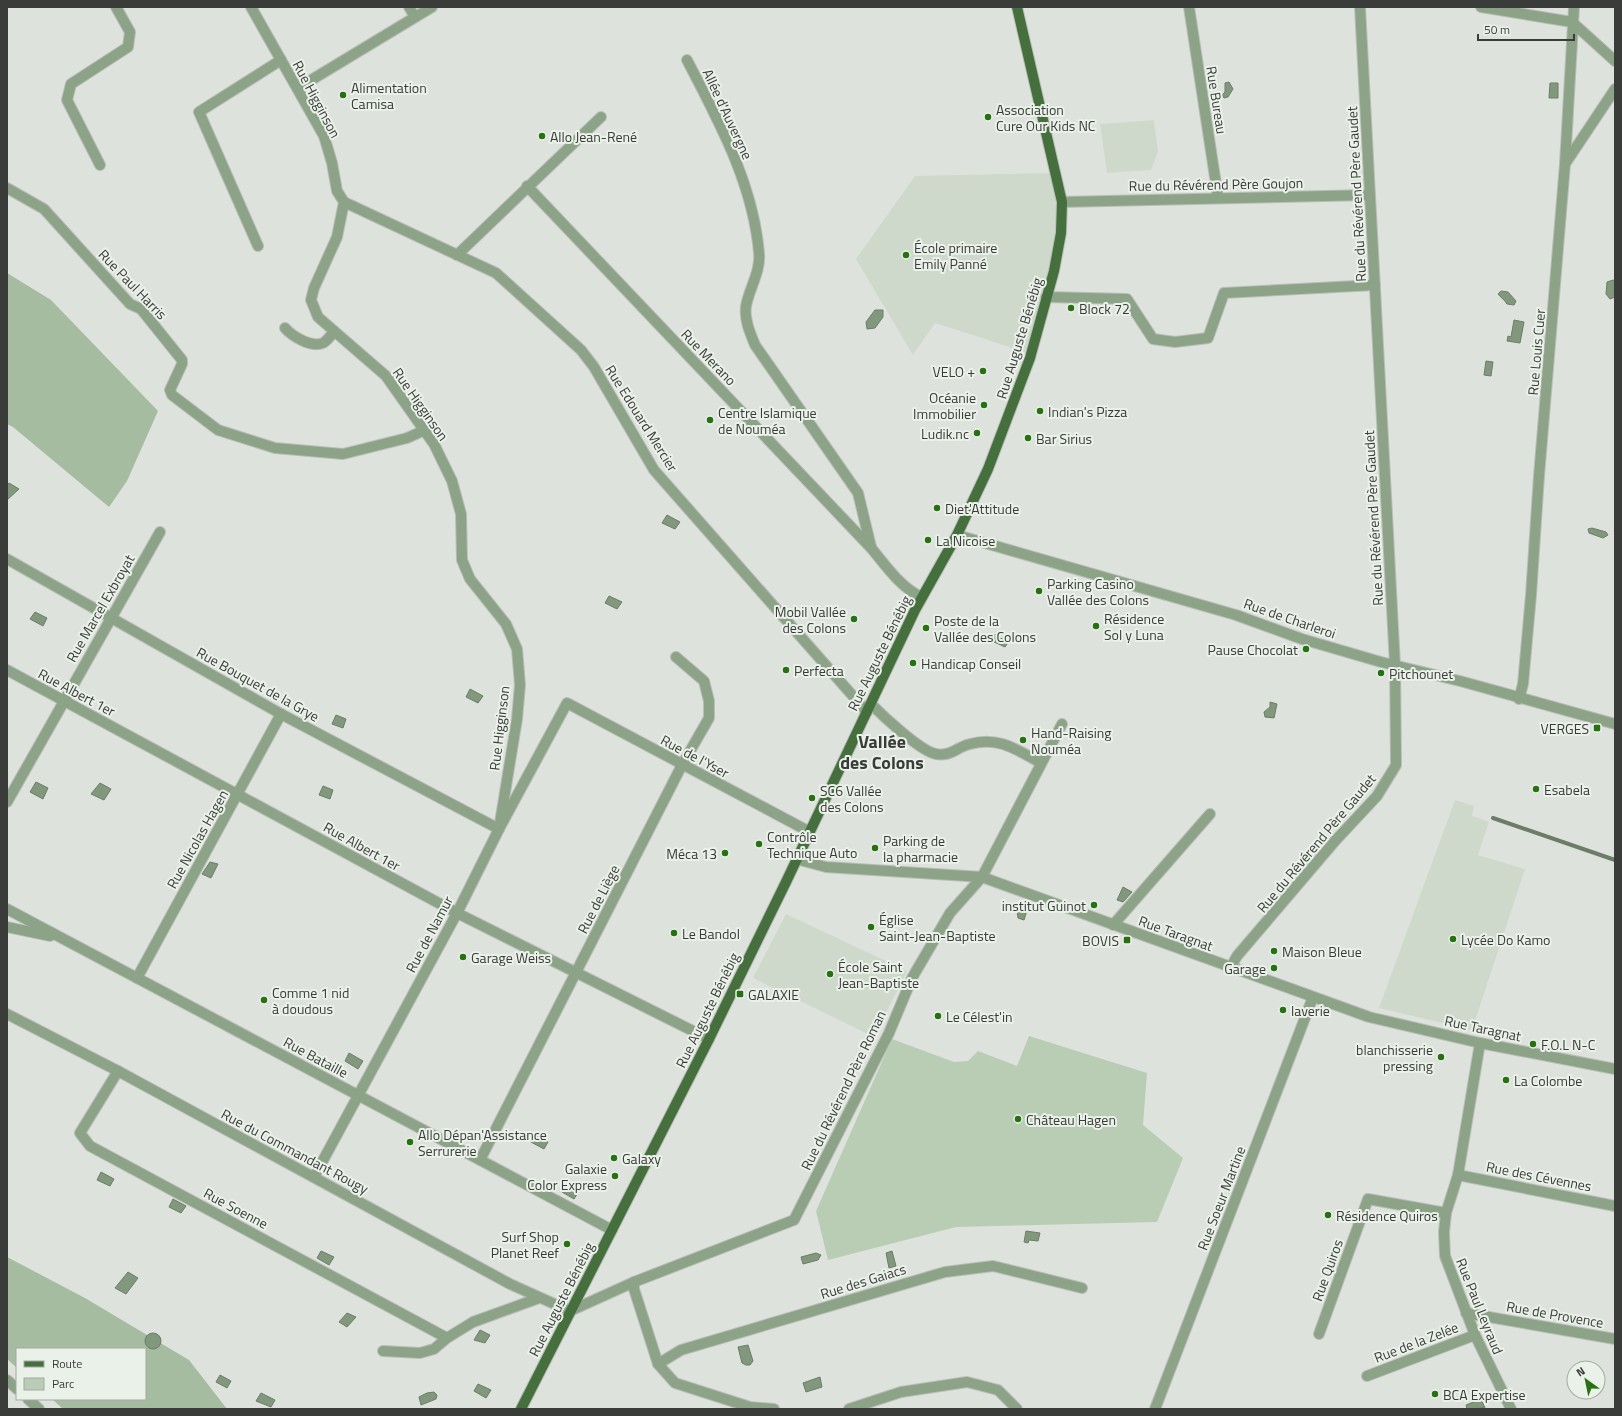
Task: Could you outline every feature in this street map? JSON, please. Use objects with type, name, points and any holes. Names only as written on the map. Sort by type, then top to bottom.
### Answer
[{"type":"main road","name":"Rue Auguste Bénébig","points":[[521,1409],[709,1039],[922,597],[957,535],[988,469],[1010,416],[1030,358],[1046,297],[1061,233],[1062,202],[1017,7]]},
{"type":"street","points":[[100,165],[66,100],[71,84],[128,47],[130,32],[116,7]]},
{"type":"street","name":"Rue Higginson","points":[[252,7],[324,136],[332,163],[337,191],[344,202],[337,237],[314,288],[311,300],[318,317],[386,376],[425,430],[452,481],[461,514],[462,560],[470,578],[506,624],[517,649],[520,685],[517,719],[499,828]]},
{"type":"street","points":[[409,7],[415,17]]},
{"type":"street","points":[[298,88],[432,7]]},
{"type":"street","name":"Rue Bureau","points":[[1189,7],[1218,197]]},
{"type":"street","name":"Rue du Révérend Père Gaudet","points":[[1231,968],[1238,956],[1335,841],[1377,796],[1396,765],[1395,665],[1360,7]]},
{"type":"street","points":[[1481,7],[1572,22],[1615,61]]},
{"type":"street","name":"Rue Louis Cuer","points":[[1520,699],[1523,684],[1530,603],[1565,164],[1574,7]]},
{"type":"street","points":[[258,246],[199,112],[281,60]]},
{"type":"street","name":"Allée d'Auvergne","points":[[688,60],[728,138],[752,206],[760,255],[746,308],[747,325],[755,345],[858,493],[872,549]]},
{"type":"street","points":[[1565,164],[1615,90]]},
{"type":"street","points":[[457,255],[527,186],[601,117]]},
{"type":"street","name":"Rue Merano","points":[[527,186],[872,549],[887,567],[914,594],[922,597]]},
{"type":"street","name":"Rue Paul Harris","points":[[7,188],[44,209],[130,304],[141,309],[182,360],[182,364],[170,390],[172,395],[218,430],[275,448],[343,454],[407,438],[425,430]]},
{"type":"street","name":"Rue du Révérend Père Goujon","points":[[1062,202],[1218,197],[1369,195]]},
{"type":"street","name":"Rue Edouard Mercier","points":[[344,202],[496,272],[580,350],[594,367],[654,470],[869,708],[912,740],[934,754],[949,755],[969,744],[993,741],[1010,746],[1041,763]]},
{"type":"street","points":[[1046,297],[1127,299],[1153,339],[1175,342],[1208,338],[1224,293],[1375,285]]},
{"type":"street","points":[[285,328],[303,340],[316,345],[324,343],[334,332]]},
{"type":"street","name":"Rue Marcel Exbroyat","points":[[7,802],[63,700],[160,532]]},
{"type":"street","name":"Rue de Charleroi","points":[[957,535],[1236,615],[1302,639],[1615,724]]},
{"type":"street","name":"Rue Bouquet de la Grye","points":[[7,559],[281,714],[499,828]]},
{"type":"street","name":"Rue de Liège","points":[[480,1160],[682,765],[709,718],[710,701],[704,681],[676,657]]},
{"type":"street","name":"Rue Albert 1er","points":[[7,670],[457,913],[709,1039]]},
{"type":"street","name":"Rue de Namur","points":[[314,1177],[457,913],[499,828],[567,703]]},
{"type":"street","name":"Rue de l'Yser","points":[[567,703],[810,832]]},
{"type":"street","name":"Rue Nicolas Hagen","points":[[137,978],[281,714]]},
{"type":"street","name":"Rue du Révérend Père Roman","points":[[570,1311],[634,1282],[794,1220],[889,1032],[912,978],[950,913],[982,877],[1062,724]]},
{"type":"street","points":[[1113,925],[1210,814]]},
{"type":"street","name":"Rue Taragnat","points":[[796,859],[826,867],[982,877],[1369,1017],[1480,1043],[1615,1069]]},
{"type":"street","name":"Rue Bataille","points":[[7,909],[612,1230]]},
{"type":"street","points":[[7,927],[60,938]]},
{"type":"street","name":"Rue Soeur Martine","points":[[1155,1409],[1313,997]]},
{"type":"street","name":"Rue du Commandant Rougy","points":[[7,1014],[118,1071],[510,1284],[570,1311]]},
{"type":"street","name":"Rue Paul Leyraud","points":[[1480,1043],[1458,1174],[1446,1213],[1444,1232],[1445,1256],[1475,1335],[1511,1409]]},
{"type":"street","name":"Rue Soenne","points":[[118,1071],[80,1133],[90,1146],[447,1338]]},
{"type":"street","name":"Rue des Cévennes","points":[[1458,1174],[1615,1206]]},
{"type":"street","name":"Rue Quiros","points":[[1319,1334],[1368,1200],[1446,1213]]},
{"type":"street","name":"Rue des Gaiacs","points":[[658,1364],[681,1350],[945,1272],[993,1266],[1082,1288]]},
{"type":"street","points":[[634,1282],[634,1288],[658,1364],[675,1382],[750,1407],[774,1409]]},
{"type":"street","points":[[383,1350],[420,1353],[434,1349],[447,1338],[473,1322],[539,1298]]},
{"type":"street","name":"Rue de Provence","points":[[1466,1313],[1615,1339]]},
{"type":"street","name":"Rue de la Zelée","points":[[1367,1376],[1475,1335]]},
{"type":"street","points":[[7,1380],[16,1388]]},
{"type":"street","points":[[848,1409],[900,1392],[967,1382],[998,1390],[1017,1409]]},
{"type":"street","points":[[29,1400],[39,1409]]},
{"type":"shaded area","points":[[1229,82],[1233,89],[1228,97],[1224,98],[1222,95],[1225,92],[1225,83]]},
{"type":"shaded area","points":[[1550,83],[1558,83],[1558,98],[1549,98]]},
{"type":"shaded area","points":[[1154,120],[1158,152],[1151,170],[1107,173],[1100,124]]},
{"type":"shaded area","points":[[1055,173],[1061,233],[1031,354],[935,323],[913,355],[856,259],[915,176]]},
{"type":"shaded area","points":[[7,273],[51,300],[158,411],[127,481],[109,507],[13,427],[7,424]]},
{"type":"shaded area","points":[[1613,280],[1615,281],[1615,297],[1610,299],[1606,294],[1607,282]]},
{"type":"shaded area","points":[[1501,291],[1508,292],[1516,301],[1514,305],[1507,304],[1498,294]]},
{"type":"shaded area","points":[[875,310],[883,310],[883,317],[875,328],[867,329],[866,322]]},
{"type":"shaded area","points":[[1514,320],[1524,322],[1520,343],[1507,341],[1508,336],[1511,337]]},
{"type":"shaded area","points":[[1486,361],[1493,362],[1491,376],[1484,375]]},
{"type":"shaded area","points":[[9,483],[19,489],[7,500],[7,485]]},
{"type":"shaded area","points":[[667,515],[680,522],[675,529],[662,523]]},
{"type":"shaded area","points":[[1592,528],[1606,532],[1608,535],[1603,538],[1589,533],[1588,529]]},
{"type":"shaded area","points":[[609,596],[622,602],[617,609],[605,603]]},
{"type":"shaded area","points":[[35,612],[47,618],[43,626],[30,619]]},
{"type":"shaded area","points":[[995,634],[999,638],[1010,640],[1005,647],[992,641]]},
{"type":"shaded area","points":[[470,689],[483,696],[478,703],[466,697]]},
{"type":"shaded area","points":[[1270,702],[1277,704],[1274,718],[1265,717],[1264,712],[1270,707]]},
{"type":"shaded area","points":[[336,715],[346,719],[343,728],[332,724]]},
{"type":"shaded area","points":[[36,782],[48,788],[43,799],[30,792]]},
{"type":"shaded area","points":[[100,783],[111,789],[104,800],[91,794]]},
{"type":"shaded area","points":[[323,786],[333,790],[330,799],[319,795]]},
{"type":"shaded area","name":"Lycée Do Kamo","points":[[1455,800],[1474,806],[1472,816],[1489,822],[1478,855],[1525,869],[1472,1030],[1379,1008]]},
{"type":"shaded area","points":[[210,862],[218,864],[211,878],[202,874]]},
{"type":"shaded area","points":[[1123,887],[1132,892],[1123,902],[1117,900]]},
{"type":"shaded area","points":[[1020,905],[1028,907],[1024,920],[1018,918],[1017,911]]},
{"type":"shaded area","name":"École Saint Jean-Baptiste","points":[[786,914],[907,971],[874,1037],[753,978]]},
{"type":"shaded area","points":[[349,1053],[363,1061],[358,1069],[345,1061]]},
{"type":"shaded area","points":[[535,1135],[548,1142],[544,1149],[531,1142]]},
{"type":"shaded area","points":[[101,1172],[114,1179],[110,1186],[97,1180]]},
{"type":"shaded area","points":[[566,1185],[579,1191],[574,1199],[562,1192]]},
{"type":"shaded area","points":[[173,1199],[186,1206],[181,1213],[169,1207]]},
{"type":"shaded area","points":[[1026,1231],[1040,1233],[1038,1241],[1029,1240],[1028,1243],[1024,1242]]},
{"type":"shaded area","points":[[321,1251],[334,1257],[329,1265],[317,1258]]},
{"type":"shaded area","points":[[892,1251],[896,1266],[889,1268],[886,1253]]},
{"type":"shaded area","points":[[816,1253],[821,1255],[818,1260],[803,1264],[801,1257]]},
{"type":"shaded area","points":[[7,1257],[85,1298],[189,1360],[227,1409],[63,1409],[53,1400],[146,1400],[146,1348],[16,1348],[16,1367],[7,1359]]},
{"type":"shaded area","points":[[128,1272],[138,1278],[126,1294],[115,1288]]},
{"type":"shaded area","points":[[347,1313],[356,1317],[347,1327],[339,1322]]},
{"type":"shaded area","points":[[480,1330],[490,1335],[485,1343],[474,1340]]},
{"type":"shaded area","points":[[153,1333],[160,1338],[161,1341],[156,1348],[153,1349],[146,1344],[145,1341],[150,1334]]},
{"type":"shaded area","points":[[748,1345],[753,1361],[750,1365],[746,1365],[742,1363],[738,1347]]},
{"type":"shaded area","points":[[220,1375],[231,1381],[227,1388],[216,1382]]},
{"type":"shaded area","points":[[820,1377],[822,1387],[806,1392],[803,1383]]},
{"type":"shaded area","points":[[478,1384],[491,1390],[486,1398],[474,1391]]},
{"type":"shaded area","points":[[434,1392],[437,1395],[436,1399],[421,1405],[419,1397],[427,1393]]},
{"type":"shaded area","points":[[261,1393],[275,1400],[271,1407],[256,1401]]},
{"type":"shaded area","points":[[1481,1399],[1485,1408],[1467,1409],[1466,1405]]},
{"type":"green space","points":[[1029,1036],[1147,1073],[1143,1125],[1183,1158],[1157,1222],[956,1227],[828,1260],[816,1211],[892,1039],[954,1062],[968,1061],[978,1051],[1017,1066]]},
{"type":"waterway","points":[[1493,818],[1615,860]]},
{"type":"place","name":"Alimentation Camisa","points":[[343,95]]},
{"type":"place","name":"Association Cure Our Kids NC","points":[[988,117]]},
{"type":"place","name":"Allo Jean-René","points":[[542,136]]},
{"type":"place","name":"École primaire Emily Panné","points":[[906,255]]},
{"type":"place","name":"Block 72","points":[[1071,308]]},
{"type":"place","name":"VELO +","points":[[983,371]]},
{"type":"place","name":"Océanie Immobilier","points":[[984,405]]},
{"type":"place","name":"Indian's Pizza","points":[[1040,411]]},
{"type":"place","name":"Centre Islamique de Nouméa","points":[[710,420]]},
{"type":"place","name":"Ludik.nc","points":[[977,433]]},
{"type":"place","name":"Bar Sirius","points":[[1028,438]]},
{"type":"place","name":"Diet'Attitude","points":[[937,508]]},
{"type":"place","name":"La Nicoise","points":[[928,540]]},
{"type":"place","name":"Parking Casino Vallée des Colons","points":[[1039,591]]},
{"type":"place","name":"Mobil Vallée des Colons","points":[[854,619]]},
{"type":"place","name":"Résidence Sol y Luna","points":[[1096,626]]},
{"type":"place","name":"Poste de la Vallée des Colons","points":[[926,628]]},
{"type":"place","name":"Pause Chocolat","points":[[1306,649]]},
{"type":"place","name":"Handicap Conseil","points":[[913,663]]},
{"type":"place","name":"Perfecta","points":[[786,670]]},
{"type":"place","name":"Pitchounet","points":[[1381,673]]},
{"type":"place","name":"VERGES","points":[[1597,728]]},
{"type":"place","name":"Hand-Raising Nouméa","points":[[1023,740]]},
{"type":"place","name":"Esabela","points":[[1536,789]]},
{"type":"place","name":"SC6 Vallée des Colons","points":[[812,798]]},
{"type":"place","name":"Contrôle Technique Auto","points":[[759,844]]},
{"type":"place","name":"Parking de la pharmacie","points":[[875,848]]},
{"type":"place","name":"Méca 13","points":[[725,853]]},
{"type":"place","name":"institut Guinot","points":[[1094,905]]},
{"type":"place","name":"Église Saint-Jean-Baptiste","points":[[871,927]]},
{"type":"place","name":"Le Bandol","points":[[674,933]]},
{"type":"place","name":"Lycée Do Kamo","points":[[1453,939]]},
{"type":"place","name":"BOVIS","points":[[1127,940]]},
{"type":"place","name":"Maison Bleue","points":[[1274,951]]},
{"type":"place","name":"Garage Weiss","points":[[463,957]]},
{"type":"place","name":"Garage","points":[[1274,968]]},
{"type":"place","name":"École Saint Jean-Baptiste","points":[[830,974]]},
{"type":"place","name":"GALAXIE","points":[[740,994]]},
{"type":"place","name":"Comme 1 nid à doudous","points":[[264,1000]]},
{"type":"place","name":"laverie","points":[[1283,1010]]},
{"type":"place","name":"Le Célest'in","points":[[938,1016]]},
{"type":"place","name":"F.O.L N-C","points":[[1533,1044]]},
{"type":"place","name":"blanchisserie pressing","points":[[1441,1057]]},
{"type":"place","name":"La Colombe","points":[[1506,1080]]},
{"type":"place","name":"Château Hagen","points":[[1018,1119]]},
{"type":"place","name":"Allo Dépan'Assistance Serrurerie","points":[[410,1142]]},
{"type":"place","name":"Galaxy","points":[[614,1158]]},
{"type":"place","name":"Galaxie Color Express","points":[[615,1176]]},
{"type":"place","name":"Résidence Quiros","points":[[1328,1215]]},
{"type":"place","name":"Surf Shop Planet Reef","points":[[567,1244]]},
{"type":"place","name":"BCA Expertise","points":[[1435,1394]]},
{"type":"district","name":"Vallée des Colons","points":[[882,751]]}]
